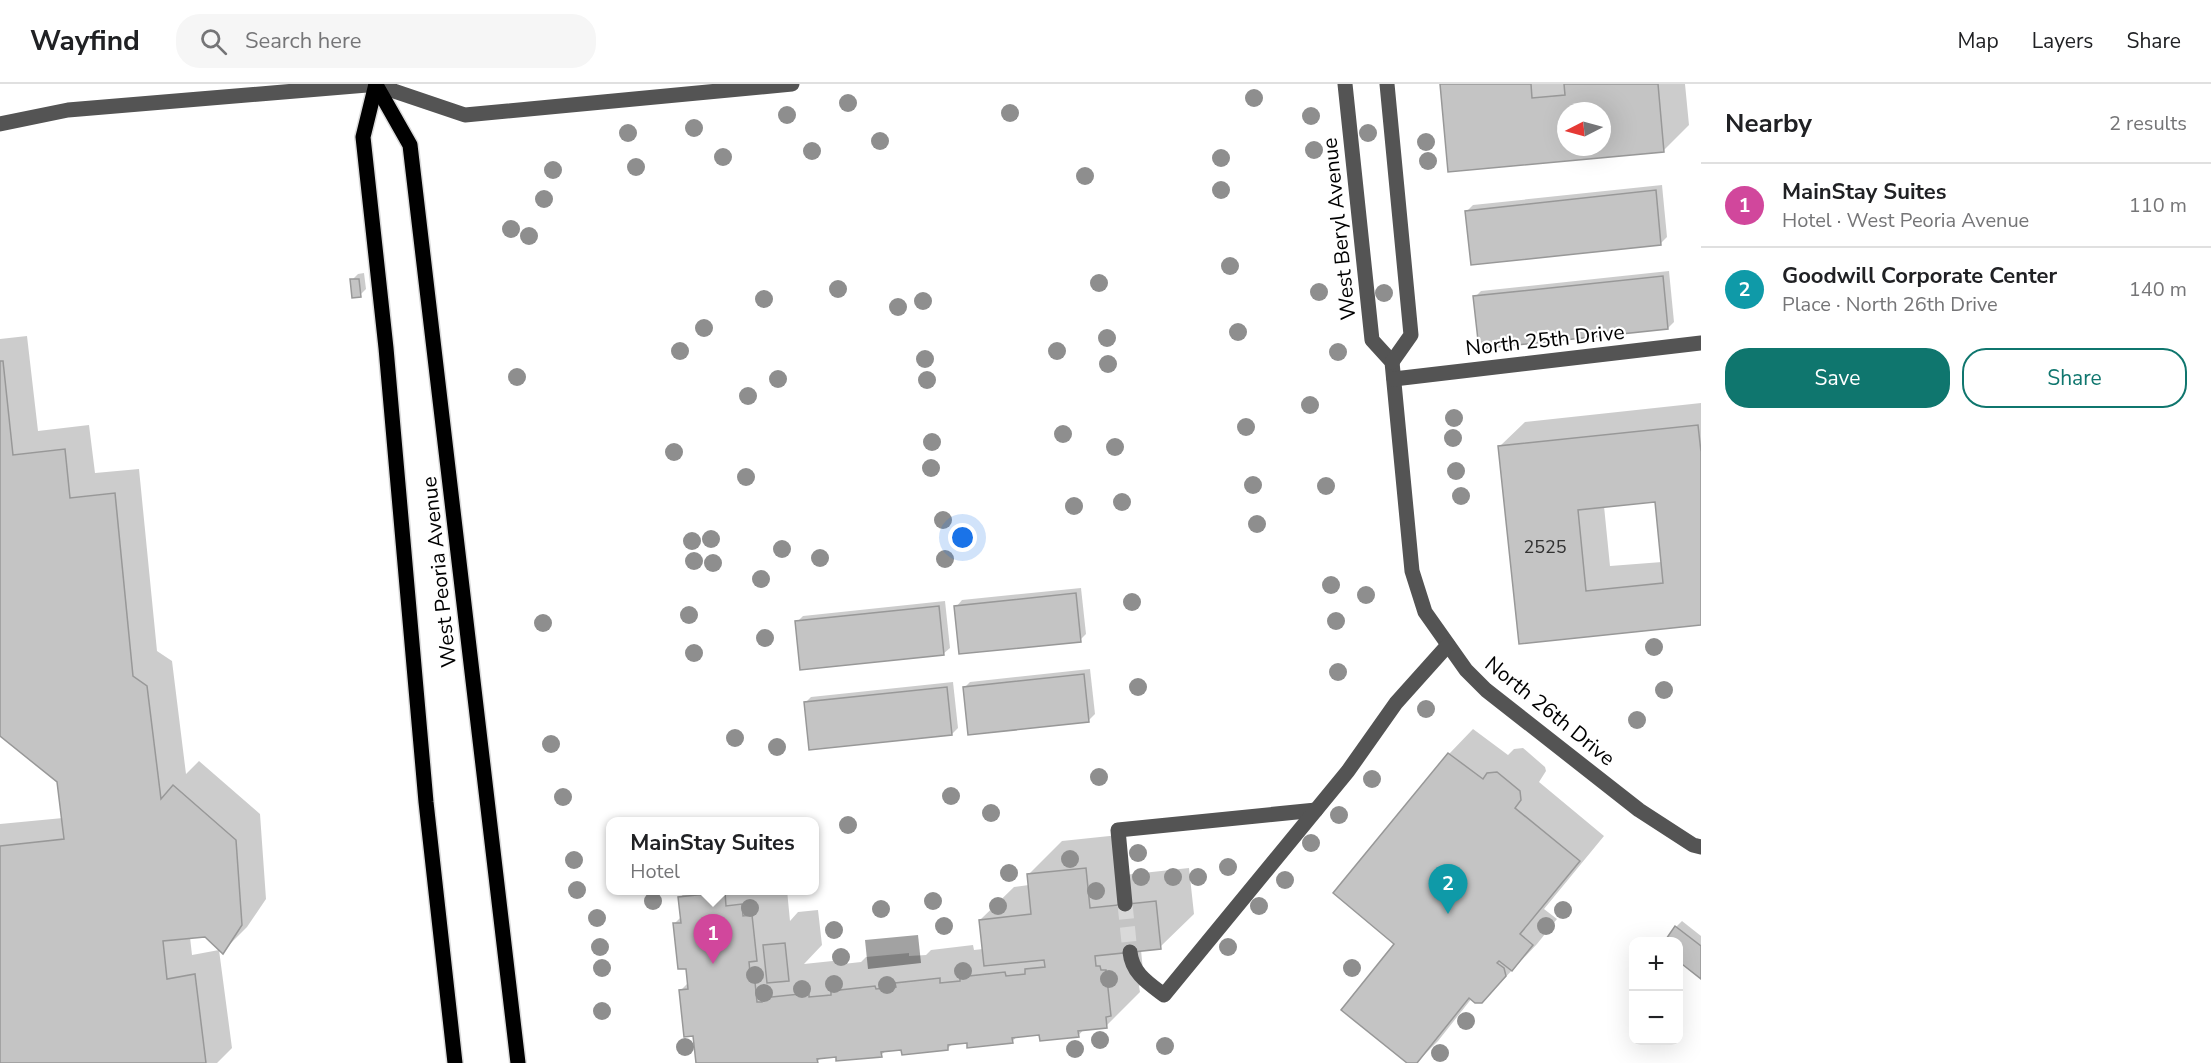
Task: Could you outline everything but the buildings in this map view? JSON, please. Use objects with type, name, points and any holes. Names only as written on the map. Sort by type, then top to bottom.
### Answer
[{"type":"main road","name":"West Peoria Avenue","points":[[377,84],[363,136],[386,348],[426,802],[455,1063]]},
{"type":"main road","name":"West Peoria Avenue","points":[[377,84],[410,145],[518,1063]]},
{"type":"street","points":[[0,124],[68,110],[377,84],[465,115],[792,84]]},
{"type":"street","name":"West Beryl Avenue","points":[[1346,84],[1371,340],[1392,362]]},
{"type":"street","points":[[1387,84],[1411,334],[1392,362],[1394,378]]},
{"type":"street","name":"North 25th Drive","points":[[1394,378],[1701,343]]},
{"type":"street","name":"North 26th Drive","points":[[1394,378],[1412,571],[1425,612],[1466,670],[1486,690],[1640,810],[1693,845],[1701,847]]},
{"type":"street","points":[[1130,952],[1134,968],[1142,978],[1164,995],[1348,771],[1396,703],[1448,645]]},
{"type":"street","points":[[1125,904],[1118,830],[1316,810]]},
{"type":"shaded area","points":[[918,935],[921,963],[868,969],[865,940]]},
{"type":"tunnel","points":[[1125,904],[1130,952]]},
{"type":"place","name":"Goodwill Corporate Center","points":[[1448,914]]},
{"type":"place","name":"MainStay Suites","points":[[713,964]]}]
